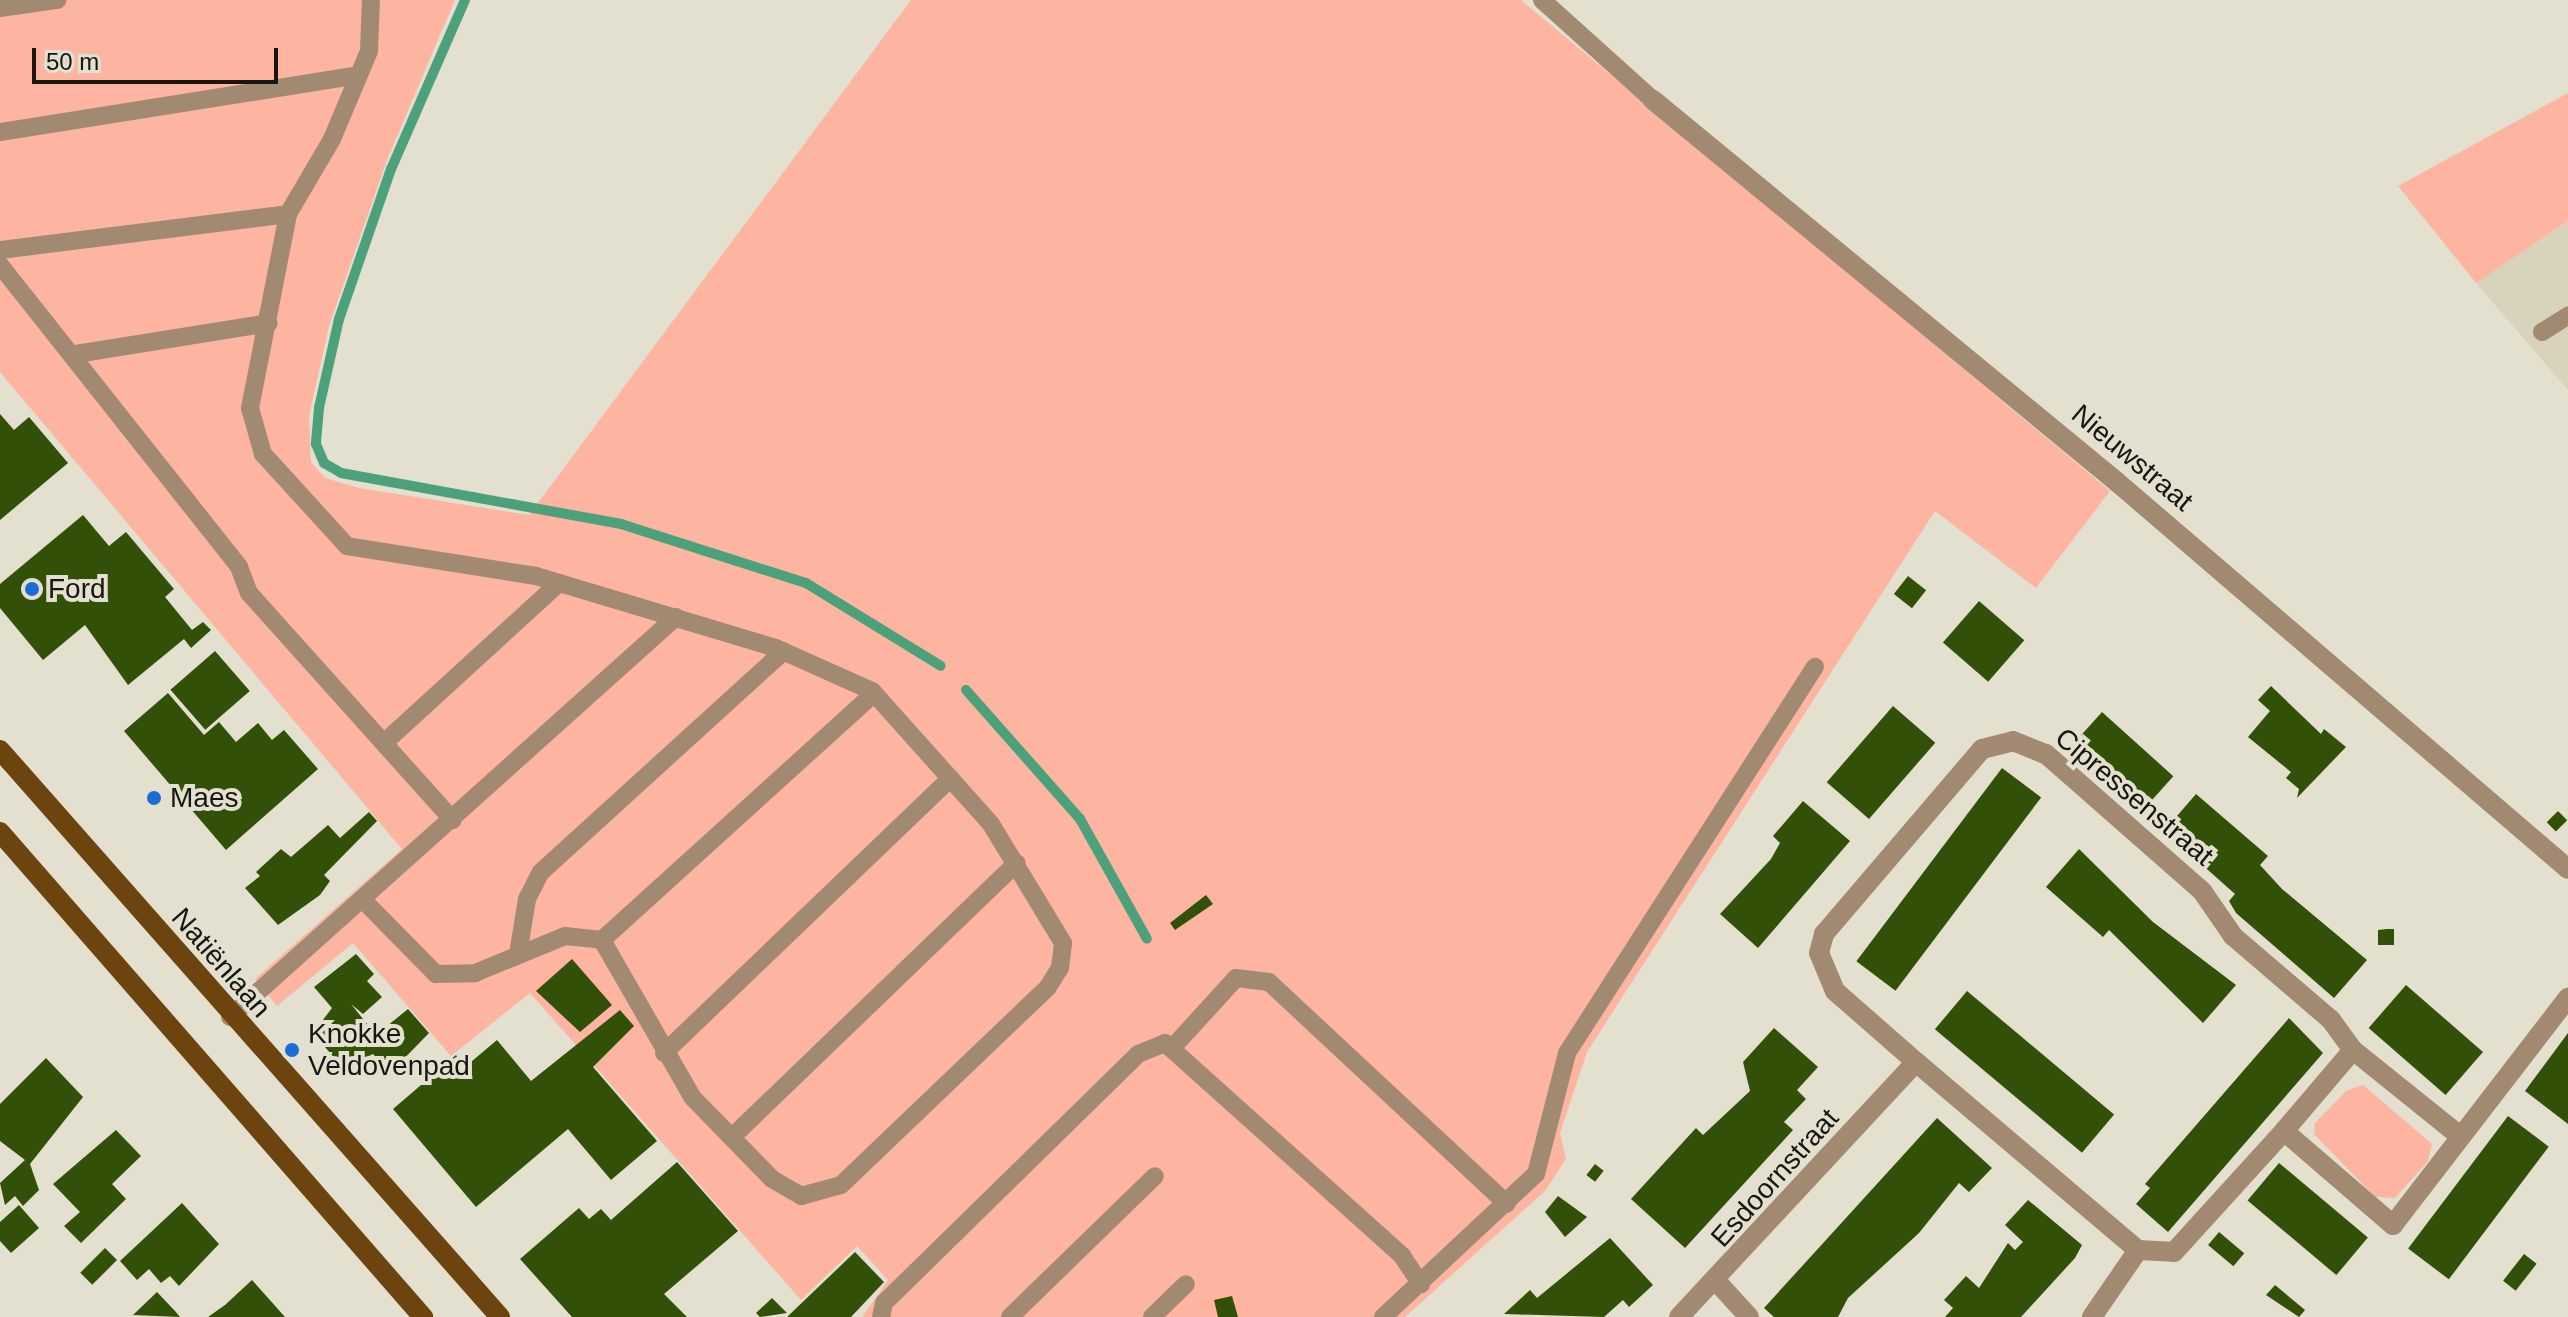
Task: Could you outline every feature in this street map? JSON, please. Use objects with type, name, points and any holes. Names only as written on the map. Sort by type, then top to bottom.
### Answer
[{"type":"main road","name":"Natiënlaan","points":[[0,750],[230,1017],[500,1317]]},
{"type":"main road","points":[[0,832],[423,1317]]},
{"type":"street","name":"Nieuwstraat","points":[[1653,100],[2117,482],[2568,869]]},
{"type":"street","name":"Cipressenstraat","points":[[2138,1250],[1835,991],[1819,953],[1824,934],[1982,749],[2013,741],[2046,754],[2202,891],[2233,936],[2331,1020],[2353,1050],[2460,1136]]},
{"type":"street","points":[[2284,1131],[2393,1225],[2568,998]]},
{"type":"street","points":[[2092,1317],[2138,1250],[2174,1252],[2353,1050]]},
{"type":"street","name":"Esdoornstraat","points":[[1679,1317],[1718,1283],[1916,1062]]},
{"type":"street","name":"Esdoornstraat","points":[[1718,1283],[1749,1317]]},
{"type":"lane","points":[[0,8],[57,0]]},
{"type":"lane","points":[[371,0],[369,51],[288,214],[250,408],[253,432],[325,529],[347,546],[559,583],[784,651],[874,693],[951,778],[1017,863],[1063,943],[1060,968],[1048,987],[825,1193],[787,1191],[732,1137],[664,1053],[602,940]]},
{"type":"lane","points":[[1542,0],[1653,100]]},
{"type":"lane","points":[[0,132],[359,75]]},
{"type":"lane","points":[[0,250],[288,214]]},
{"type":"lane","points":[[0,265],[76,354],[142,451],[239,567],[249,593],[386,741],[453,820]]},
{"type":"lane","points":[[2542,332],[2568,316]]},
{"type":"lane","points":[[76,354],[269,323]]},
{"type":"lane","points":[[386,741],[559,583]]},
{"type":"lane","points":[[230,1017],[364,901],[676,617]]},
{"type":"lane","points":[[518,954],[527,899],[541,872],[784,651]]},
{"type":"lane","points":[[1383,1317],[1507,1204],[1546,1151],[1549,1103],[1567,1053],[1815,667]]},
{"type":"lane","points":[[364,901],[436,974],[475,973],[565,936],[602,940],[874,693]]},
{"type":"lane","points":[[664,1053],[951,778]]},
{"type":"lane","points":[[732,1137],[1017,863]]},
{"type":"lane","points":[[1173,1047],[1236,978],[1269,982],[1507,1204]]},
{"type":"lane","points":[[881,1317],[884,1303],[1138,1054],[1165,1043],[1402,1256],[1421,1284]]},
{"type":"lane","points":[[1010,1317],[1155,1176]]},
{"type":"lane","points":[[1152,1317],[1186,1284]]},
{"type":"shaded area","points":[[0,0],[455,0],[387,160],[329,326],[309,416],[311,462],[325,478],[359,488],[529,515],[911,0],[1521,0],[2110,491],[2036,588],[1935,511],[1587,1052],[1560,1133],[1566,1159],[1545,1191],[1405,1317],[862,1317],[888,1280],[857,1246],[801,1300],[530,993],[451,1056],[353,943],[277,1006],[255,979],[402,849],[0,372]]},
{"type":"shaded area","points":[[2568,93],[2568,221],[2476,283],[2398,186]]},
{"type":"shaded area","points":[[2568,221],[2568,390],[2476,283]]},
{"type":"shaded area","points":[[2363,1085],[2432,1144],[2428,1161],[2395,1198],[2375,1197],[2314,1134],[2315,1123],[2346,1091]]},
{"type":"building","points":[[0,414],[14,430],[29,417],[68,463],[0,520]]},
{"type":"building","points":[[83,515],[109,546],[126,532],[174,589],[165,597],[192,630],[203,622],[211,630],[191,648],[184,639],[128,685],[85,625],[43,660],[0,608],[0,584]]},
{"type":"building","points":[[1908,576],[1926,590],[1912,608],[1894,594]]},
{"type":"building","points":[[1979,601],[2024,640],[1988,682],[1943,643]]},
{"type":"building","points":[[215,651],[250,691],[205,730],[170,690]]},
{"type":"building","points":[[2271,686],[2321,734],[2324,729],[2346,747],[2297,798],[2299,789],[2286,778],[2291,772],[2248,737],[2270,711],[2258,700]]},
{"type":"building","points":[[168,693],[204,735],[219,722],[236,742],[258,723],[272,740],[284,730],[318,769],[226,850],[124,731]]},
{"type":"building","points":[[1893,706],[1935,743],[1869,819],[1827,782]]},
{"type":"building","points":[[2102,712],[2173,776],[2140,813],[2069,749]]},
{"type":"building","points":[[2002,768],[2041,797],[1895,991],[1856,961]]},
{"type":"building","points":[[2196,794],[2268,856],[2260,865],[2282,889],[2367,960],[2334,998],[2236,913],[2229,901],[2235,894],[2164,831]]},
{"type":"building","points":[[1803,801],[1850,841],[1758,948],[1720,914],[1771,859],[1780,843],[1773,836]]},
{"type":"building","points":[[2558,811],[2567,820],[2556,832],[2547,822]]},
{"type":"building","points":[[369,812],[377,821],[324,875],[330,881],[320,895],[278,925],[245,888],[260,876],[256,872],[281,849],[291,857],[328,825],[340,838]]},
{"type":"building","points":[[2079,849],[2153,922],[2236,985],[2203,1023],[2109,930],[2103,937],[2046,887]]},
{"type":"building","points":[[1206,895],[1213,904],[1175,930],[1170,923]]},
{"type":"building","points":[[2394,929],[2394,945],[2378,945],[2378,930]]},
{"type":"building","points":[[356,954],[374,974],[367,981],[382,997],[363,1014],[351,1004],[376,1035],[408,1009],[429,1033],[390,1073],[373,1054],[343,1068],[313,1033],[332,1008],[314,987]]},
{"type":"building","points":[[572,959],[612,1005],[580,1032],[536,991]]},
{"type":"building","points":[[2406,985],[2483,1052],[2446,1095],[2369,1028]]},
{"type":"building","points":[[1967,991],[2114,1114],[2082,1153],[1935,1029]]},
{"type":"building","points":[[620,1010],[634,1026],[593,1067],[657,1141],[611,1180],[568,1129],[476,1207],[393,1109],[456,1055],[465,1067],[497,1040],[531,1081]]},
{"type":"building","points":[[2289,1018],[2323,1053],[2168,1232],[2136,1204],[2150,1188],[2145,1184]]},
{"type":"building","points":[[1774,1028],[1818,1067],[1797,1090],[1806,1099],[1784,1122],[1793,1130],[1685,1248],[1631,1199],[1696,1128],[1703,1135],[1750,1091],[1743,1062]]},
{"type":"building","points":[[2568,1033],[2568,1124],[2525,1091]]},
{"type":"building","points":[[46,1058],[83,1097],[30,1164],[39,1190],[23,1206],[15,1196],[5,1205],[0,1183],[25,1160],[0,1141],[0,1104]]},
{"type":"building","points":[[2508,1116],[2549,1147],[2449,1279],[2408,1249]]},
{"type":"building","points":[[1937,1118],[1992,1168],[1969,1192],[1959,1183],[1919,1233],[1848,1298],[1838,1317],[1774,1317],[1764,1308]]},
{"type":"building","points":[[116,1130],[141,1156],[112,1184],[126,1199],[81,1243],[64,1226],[80,1212],[53,1184]]},
{"type":"building","points":[[677,1162],[738,1231],[664,1294],[687,1317],[572,1317],[520,1259],[579,1208],[589,1219],[601,1209],[611,1220]]},
{"type":"building","points":[[2279,1163],[2368,1238],[2336,1275],[2248,1201]]},
{"type":"building","points":[[1595,1164],[1604,1171],[1595,1182],[1586,1175]]},
{"type":"building","points":[[1558,1196],[1587,1217],[1565,1237],[1545,1212]]},
{"type":"building","points":[[2028,1200],[2082,1245],[2075,1258],[2021,1317],[1945,1317],[1953,1308],[1944,1300],[1966,1276],[1979,1288],[2008,1243],[2015,1250],[2023,1242],[2005,1225]]},
{"type":"building","points":[[182,1203],[219,1244],[179,1286],[170,1276],[161,1283],[149,1269],[137,1280],[120,1261]]},
{"type":"building","points":[[19,1205],[39,1228],[11,1253],[0,1241],[0,1222]]},
{"type":"building","points":[[2219,1232],[2244,1253],[2233,1266],[2208,1245]]},
{"type":"building","points":[[1610,1238],[1653,1285],[1629,1307],[1623,1300],[1604,1317],[1504,1314],[1530,1290],[1537,1298]]},
{"type":"building","points":[[105,1248],[117,1260],[92,1285],[80,1273]]},
{"type":"building","points":[[855,1252],[884,1282],[851,1317],[787,1317]]},
{"type":"building","points":[[2524,1254],[2537,1264],[2516,1291],[2503,1281]]},
{"type":"building","points":[[252,1280],[285,1317],[208,1317],[225,1305]]},
{"type":"building","points":[[2275,1285],[2305,1310],[2299,1317],[2266,1295]]},
{"type":"building","points":[[157,1292],[175,1311],[180,1317],[133,1315]]},
{"type":"building","points":[[1232,1296],[1238,1317],[1218,1317],[1214,1300]]},
{"type":"building","points":[[772,1298],[787,1313],[760,1317],[756,1313]]},
{"type":"waterway","points":[[465,0],[391,169],[339,319],[319,408],[316,444],[324,463],[341,473],[621,524],[806,583],[941,666]]},
{"type":"waterway","points":[[966,690],[1080,819],[1147,939]]},
{"type":"place","name":"Ford","points":[[32,589]]},
{"type":"place","name":"Maes","points":[[154,798]]},
{"type":"place","name":"Knokke Veldovenpad","points":[[292,1050]]}]
